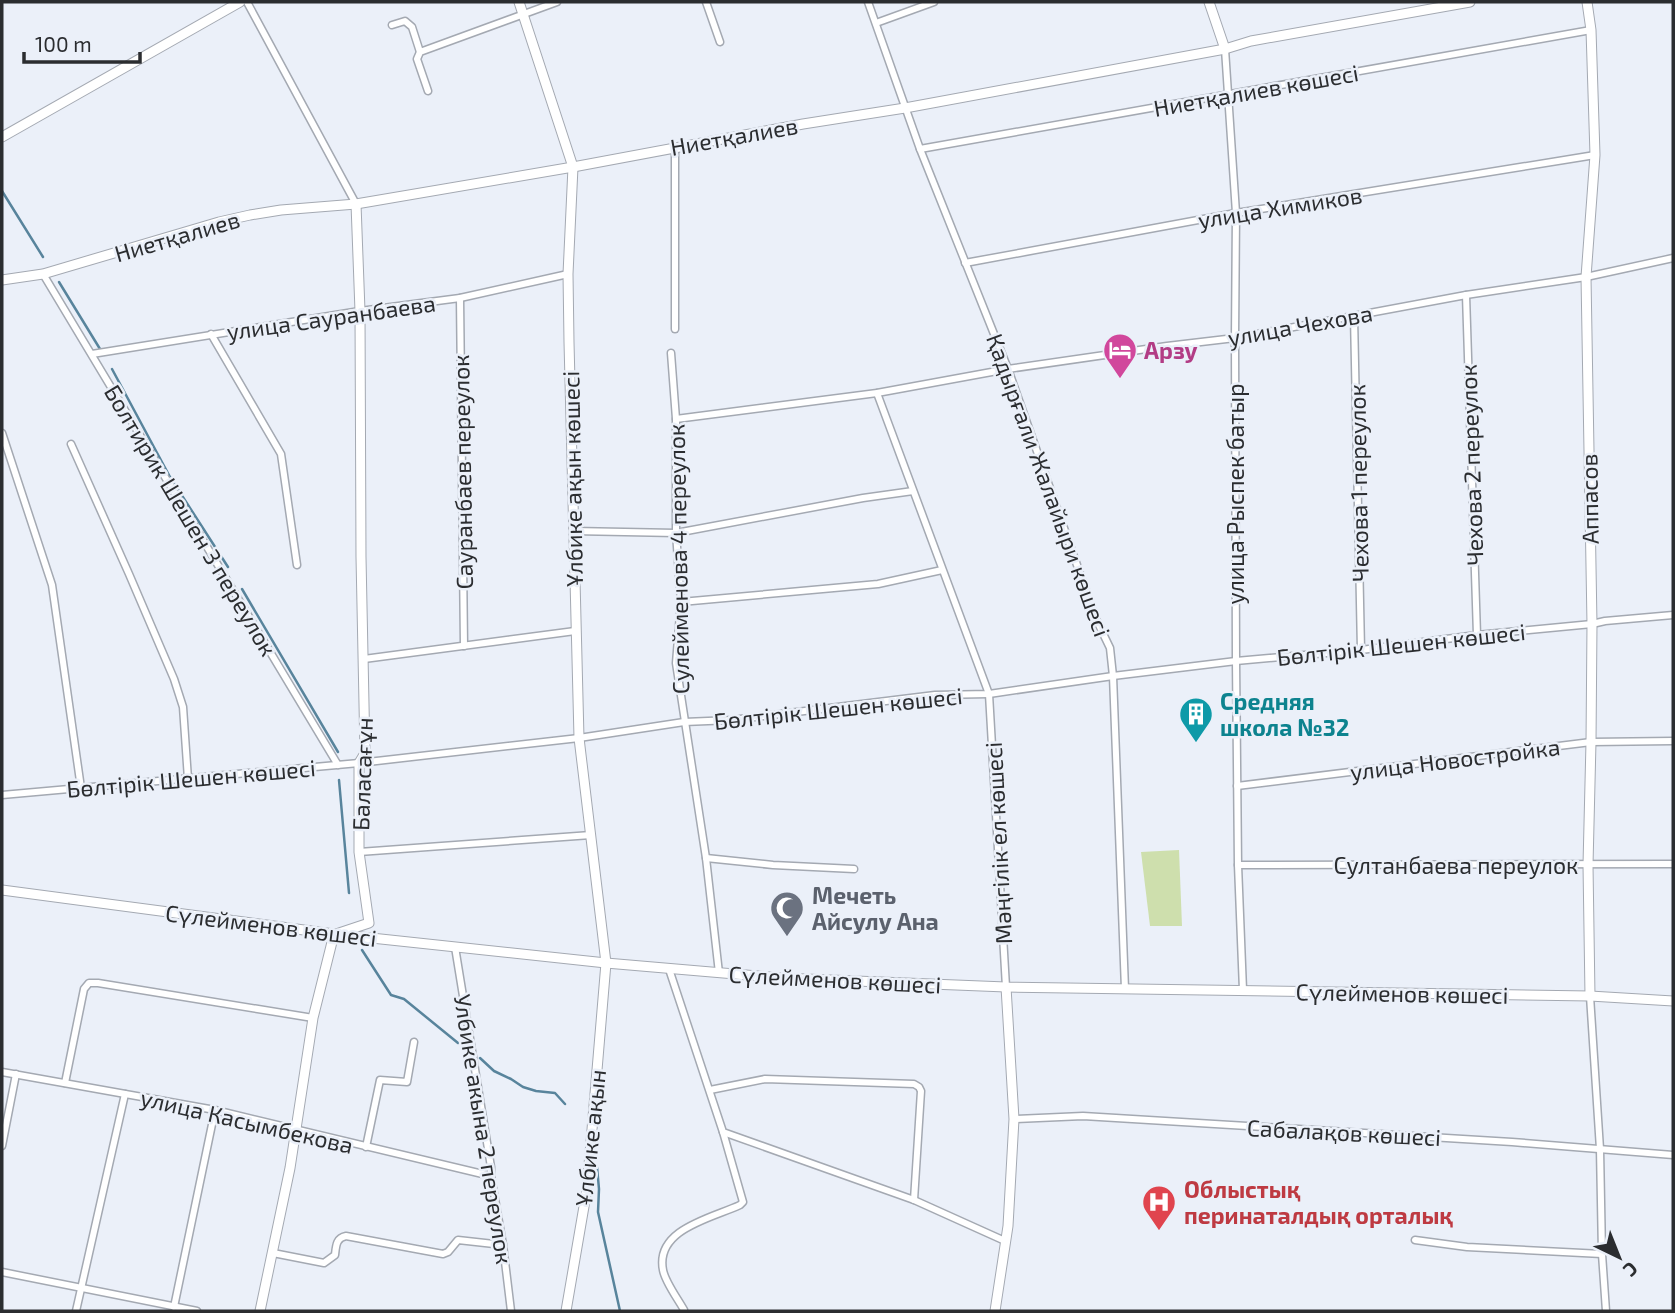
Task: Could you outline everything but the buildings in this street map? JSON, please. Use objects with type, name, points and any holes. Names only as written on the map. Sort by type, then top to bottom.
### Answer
[{"type":"street","points":[[2,137],[240,2]]},
{"type":"street","points":[[247,2],[356,204]]},
{"type":"street","name":"Ұлбике ақын көшесі","points":[[519,2],[573,167],[568,274],[579,738],[606,964]]},
{"type":"street","points":[[420,52],[557,2]]},
{"type":"street","points":[[706,2],[720,41]]},
{"type":"street","name":"Қадырғали Жалайыри көшесі","points":[[868,2],[920,149],[1008,369],[1096,619],[1110,648],[1114,676],[1125,989]]},
{"type":"street","points":[[876,23],[934,2]]},
{"type":"street","name":"улица Рыспек батыр","points":[[1209,2],[1226,49],[1236,213],[1237,786],[1243,990]]},
{"type":"street","name":"Ниетқалиев","points":[[2,280],[43,274],[219,222],[281,211],[356,204],[573,167],[1470,2]]},
{"type":"street","name":"Аппасов","points":[[1587,2],[1591,30],[1595,155],[1586,277],[1592,624],[1588,865],[1590,996]]},
{"type":"street","points":[[392,25],[405,22],[412,27],[420,52],[417,59],[428,91]]},
{"type":"street","name":"Ниетқалиев көшесі","points":[[920,149],[1591,30]]},
{"type":"street","points":[[674,147],[675,329]]},
{"type":"street","name":"улица Химиков","points":[[965,263],[1236,213],[1595,155]]},
{"type":"street","name":"Баласағұн","points":[[334,934],[369,923],[359,852],[359,763],[365,753],[360,311],[356,204]]},
{"type":"street","name":"улица Чехова","points":[[676,419],[877,393],[1008,369],[1235,338],[1466,295],[1586,277],[1673,258]]},
{"type":"street","name":"Болтирик Шешен 3 переулок","points":[[43,274],[338,765]]},
{"type":"street","name":"улица Сауранбаева","points":[[92,354],[360,311],[460,298],[568,274]]},
{"type":"street","name":"Чехова 2 переулок","points":[[1466,295],[1477,635]]},
{"type":"street","name":"Сауранбаев переулок","points":[[460,298],[464,646]]},
{"type":"street","name":"Чехова 1 переулок","points":[[1354,316],[1362,650]]},
{"type":"street","points":[[211,334],[281,454],[297,565]]},
{"type":"street","name":"Сулейменова 4 переулок","points":[[671,353],[676,419],[676,533],[681,602],[676,663],[706,859],[719,973]]},
{"type":"street","name":"Мәңгілік ел көшесі","points":[[877,393],[989,694],[1014,1119],[1008,1226],[995,1311]]},
{"type":"street","points":[[2,433],[52,585],[81,788]]},
{"type":"street","points":[[71,444],[174,679],[183,707],[188,779]]},
{"type":"street","points":[[573,531],[676,533],[913,491]]},
{"type":"street","points":[[681,602],[878,584],[942,570]]},
{"type":"street","name":"Бөлтірік Шешен көшесі","points":[[2,795],[359,763],[684,723],[732,720],[934,695],[989,694],[1236,661],[1362,650],[1673,615]]},
{"type":"street","points":[[364,659],[575,631]]},
{"type":"street","name":"улица Новостройка","points":[[1237,786],[1591,741],[1673,741]]},
{"type":"street","points":[[359,852],[591,835]]},
{"type":"street","points":[[706,859],[854,869]]},
{"type":"street","name":"Султанбаева переулок","points":[[1238,865],[1673,864]]},
{"type":"street","name":"Сүлейменов көшесі","points":[[2,890],[334,934],[606,964],[781,978],[1006,987],[1590,996],[1673,1001]]},
{"type":"street","points":[[260,1311],[297,1130],[313,1018],[334,934]]},
{"type":"street","name":"Улбике акына 2 переулок","points":[[456,947],[511,1311]]},
{"type":"street","name":"Ұлбике ақын","points":[[566,1311],[587,1189],[606,964]]},
{"type":"street","points":[[669,969],[710,1090],[743,1202],[675,1234],[663,1254],[663,1272],[684,1310]]},
{"type":"street","points":[[65,1083],[84,989],[89,983],[313,1018]]},
{"type":"street","points":[[1590,996],[1600,1149],[1606,1311]]},
{"type":"street","points":[[366,1147],[380,1080],[407,1082],[414,1042]]},
{"type":"street","name":"улица Касымбекова","points":[[2,1072],[215,1110],[491,1176]]},
{"type":"street","points":[[2,1146],[16,1074]]},
{"type":"street","points":[[710,1090],[765,1079],[914,1084],[921,1091],[914,1200]]},
{"type":"street","points":[[76,1311],[125,1094]]},
{"type":"street","points":[[174,1307],[215,1110]]},
{"type":"street","name":"Сабалақов көшесі","points":[[1014,1119],[1083,1116],[1512,1142],[1673,1155]]},
{"type":"street","points":[[723,1132],[914,1200],[1005,1241]]},
{"type":"street","points":[[273,1253],[324,1263],[335,1255],[337,1241],[346,1236],[443,1254],[458,1240],[503,1245]]},
{"type":"street","points":[[1415,1240],[1467,1247],[1602,1254]]},
{"type":"street","points":[[2,1272],[197,1311]]},
{"type":"green space","points":[[1179,850],[1182,926],[1150,926],[1141,852]]},
{"type":"waterway","points":[[2,191],[43,257]]},
{"type":"waterway","points":[[59,282],[100,349]]},
{"type":"waterway","points":[[112,369],[170,477],[228,567]]},
{"type":"waterway","points":[[242,589],[338,752]]},
{"type":"waterway","points":[[339,780],[349,893]]},
{"type":"waterway","points":[[362,950],[391,995],[404,999],[458,1043]]},
{"type":"waterway","points":[[480,1058],[494,1071],[523,1087],[555,1093],[565,1104]]},
{"type":"waterway","points":[[597,1167],[598,1212],[620,1311]]},
{"type":"place","name":"Арзу","points":[[1120,380]]},
{"type":"place","name":"Средняя школа №32","points":[[1196,744]]},
{"type":"place","name":"Мечеть Айсулу Ана","points":[[787,938]]},
{"type":"place","name":"Облыстық перинаталдық орталық","points":[[1159,1232]]}]
